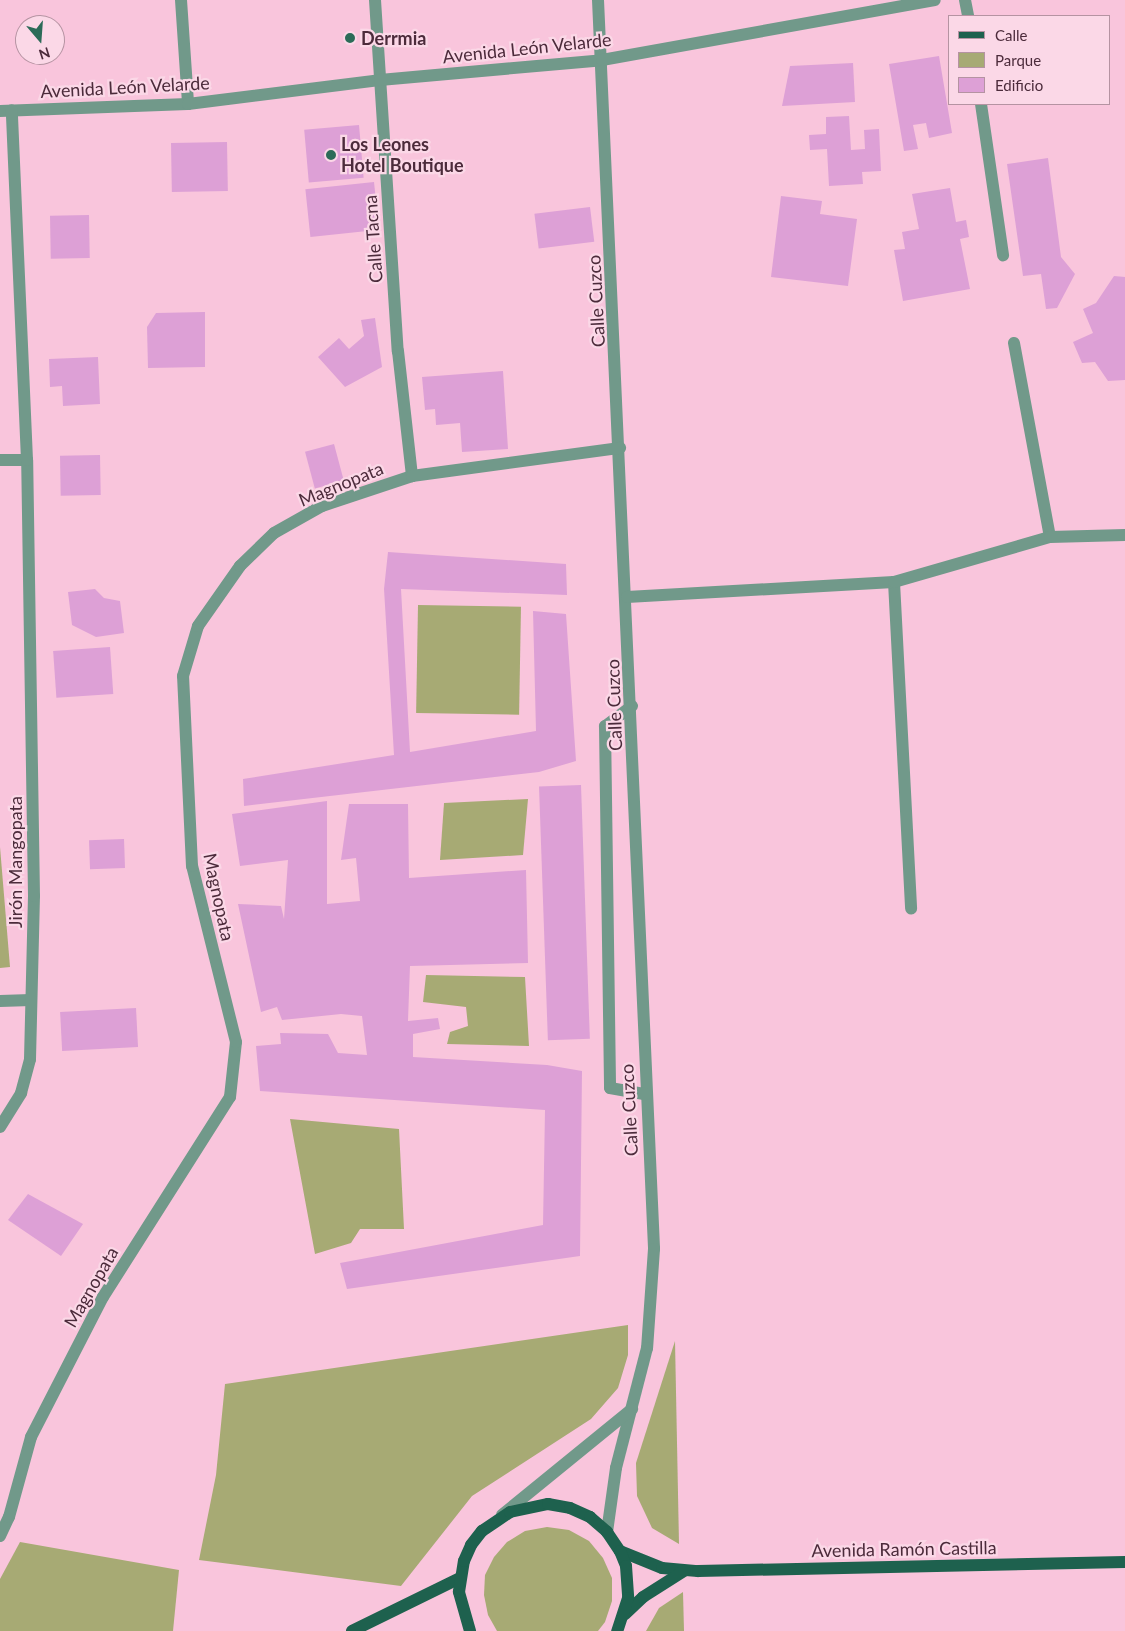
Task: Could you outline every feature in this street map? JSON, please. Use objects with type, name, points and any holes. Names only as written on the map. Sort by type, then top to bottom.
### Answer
[{"type":"main road","points":[[470,1631],[461,1606],[460,1578],[471,1546],[495,1520],[510,1512],[548,1504],[570,1508],[590,1518],[607,1532],[620,1551],[628,1582],[625,1614],[617,1631]]},
{"type":"main road","name":"Avenida Ramón Castilla","points":[[620,1551],[647,1564],[684,1571],[1125,1562]]},
{"type":"main road","points":[[625,1614],[643,1597],[684,1571]]},
{"type":"main road","points":[[352,1631],[460,1578]]},
{"type":"street","points":[[181,0],[188,104]]},
{"type":"street","name":"Calle Tacna","points":[[375,0],[398,351],[412,476]]},
{"type":"street","name":"Calle Cuzco","points":[[598,0],[632,706],[645,1094],[654,1249],[648,1348],[634,1408],[616,1468],[607,1532]]},
{"type":"street","name":"Avenida León Velarde","points":[[6,110],[188,104],[380,80],[602,60],[934,0]]},
{"type":"street","points":[[965,0],[968,15]]},
{"type":"street","points":[[981,105],[1003,255]]},
{"type":"street","name":"Jirón Mangopata","points":[[0,1127],[21,1093],[30,1059],[34,896],[27,460],[6,110]]},
{"type":"street","points":[[1014,343],[1050,537]]},
{"type":"street","name":"Magnopata","points":[[0,1536],[10,1517],[31,1436],[103,1297],[230,1096],[236,1042],[192,866],[183,676],[198,626],[240,566],[274,533],[322,506],[412,476],[620,448]]},
{"type":"street","points":[[0,460],[27,460]]},
{"type":"street","points":[[627,597],[894,582],[1050,537],[1125,535]]},
{"type":"street","points":[[894,582],[911,910]]},
{"type":"street","points":[[632,706],[605,726],[610,1088],[645,1094]]},
{"type":"street","points":[[0,1001],[31,1000]]},
{"type":"street","points":[[495,1520],[634,1408]]},
{"type":"green space","points":[[418,605],[521,607],[519,715],[416,713]]},
{"type":"green space","points":[[528,799],[523,855],[440,860],[444,803]]},
{"type":"green space","points":[[0,847],[10,967],[0,968]]},
{"type":"green space","points":[[426,975],[525,977],[529,1046],[447,1044],[450,1032],[468,1026],[466,1007],[423,1002]]},
{"type":"green space","points":[[290,1119],[399,1129],[404,1229],[360,1229],[351,1243],[315,1254]]},
{"type":"green space","points":[[628,1325],[628,1355],[618,1388],[591,1419],[472,1496],[401,1586],[199,1560],[216,1475],[225,1384]]},
{"type":"green space","points":[[675,1341],[679,1544],[652,1528],[637,1496],[636,1463]]},
{"type":"green space","points":[[547,1527],[569,1530],[589,1541],[603,1558],[612,1578],[612,1601],[605,1622],[598,1631],[497,1631],[488,1615],[484,1595],[485,1575],[494,1557],[507,1542],[525,1531]]},
{"type":"green space","points":[[20,1542],[179,1570],[173,1631],[0,1631],[0,1579]]},
{"type":"green space","points":[[683,1592],[684,1631],[646,1631],[659,1608]]},
{"type":"building","points":[[939,56],[952,133],[929,138],[926,123],[913,125],[918,149],[904,151],[889,64]]},
{"type":"building","points":[[853,63],[855,102],[782,106],[790,66]]},
{"type":"building","points":[[849,116],[851,150],[865,149],[864,130],[879,129],[881,171],[862,172],[863,184],[829,186],[827,149],[810,150],[809,135],[826,134],[826,117]]},
{"type":"building","points":[[359,125],[364,178],[309,183],[304,130]]},
{"type":"building","points":[[227,142],[228,191],[172,192],[171,143]]},
{"type":"building","points":[[1048,158],[1061,257],[1075,274],[1057,308],[1046,309],[1041,274],[1023,276],[1007,164]]},
{"type":"building","points":[[374,182],[379,230],[310,237],[305,189]]},
{"type":"building","points":[[950,188],[956,222],[966,220],[969,237],[960,239],[970,289],[903,301],[894,250],[905,249],[902,232],[919,229],[912,194]]},
{"type":"building","points":[[781,196],[822,201],[820,214],[857,219],[848,286],[771,277]]},
{"type":"building","points":[[590,207],[594,242],[539,249],[534,214]]},
{"type":"building","points":[[89,215],[90,258],[51,259],[50,216]]},
{"type":"building","points":[[1114,276],[1125,277],[1125,380],[1108,381],[1095,362],[1082,363],[1073,342],[1093,333],[1083,309],[1096,303]]},
{"type":"building","points":[[205,312],[205,367],[148,368],[147,327],[156,313]]},
{"type":"building","points":[[375,318],[382,367],[345,387],[318,357],[339,338],[349,349],[364,336],[361,320]]},
{"type":"building","points":[[98,357],[100,404],[63,406],[62,386],[50,387],[49,359]]},
{"type":"building","points":[[503,371],[508,449],[462,452],[460,423],[436,425],[435,409],[425,410],[422,377]]},
{"type":"building","points":[[334,444],[344,481],[315,488],[305,452]]},
{"type":"building","points":[[100,455],[101,495],[61,496],[60,456]]},
{"type":"building","points":[[388,552],[566,564],[567,595],[401,589],[410,752],[536,731],[533,611],[566,614],[576,761],[539,772],[244,806],[243,779],[394,755],[384,589]]},
{"type":"building","points":[[95,589],[104,598],[120,601],[124,633],[96,637],[72,625],[68,592]]},
{"type":"building","points":[[110,647],[113,694],[56,698],[53,651]]},
{"type":"building","points":[[581,785],[590,1039],[548,1040],[539,786]]},
{"type":"building","points":[[327,801],[327,904],[360,901],[356,858],[341,860],[349,804],[408,804],[409,878],[526,870],[528,963],[410,966],[408,1021],[438,1018],[440,1029],[413,1034],[413,1057],[547,1065],[582,1071],[580,1256],[347,1289],[340,1263],[543,1225],[545,1110],[260,1091],[256,1046],[281,1044],[280,1033],[328,1034],[338,1053],[367,1055],[362,1016],[341,1014],[282,1020],[277,1007],[261,1012],[238,904],[281,906],[284,919],[288,860],[240,866],[232,814]]},
{"type":"building","points":[[124,839],[125,868],[90,869],[89,840]]},
{"type":"building","points":[[136,1008],[138,1047],[62,1051],[60,1012]]},
{"type":"building","points":[[28,1194],[83,1224],[61,1256],[8,1220]]},
{"type":"place","name":"Derrmia","points":[[350,38]]},
{"type":"place","name":"Los Leones Hotel Boutique","points":[[331,155]]}]
